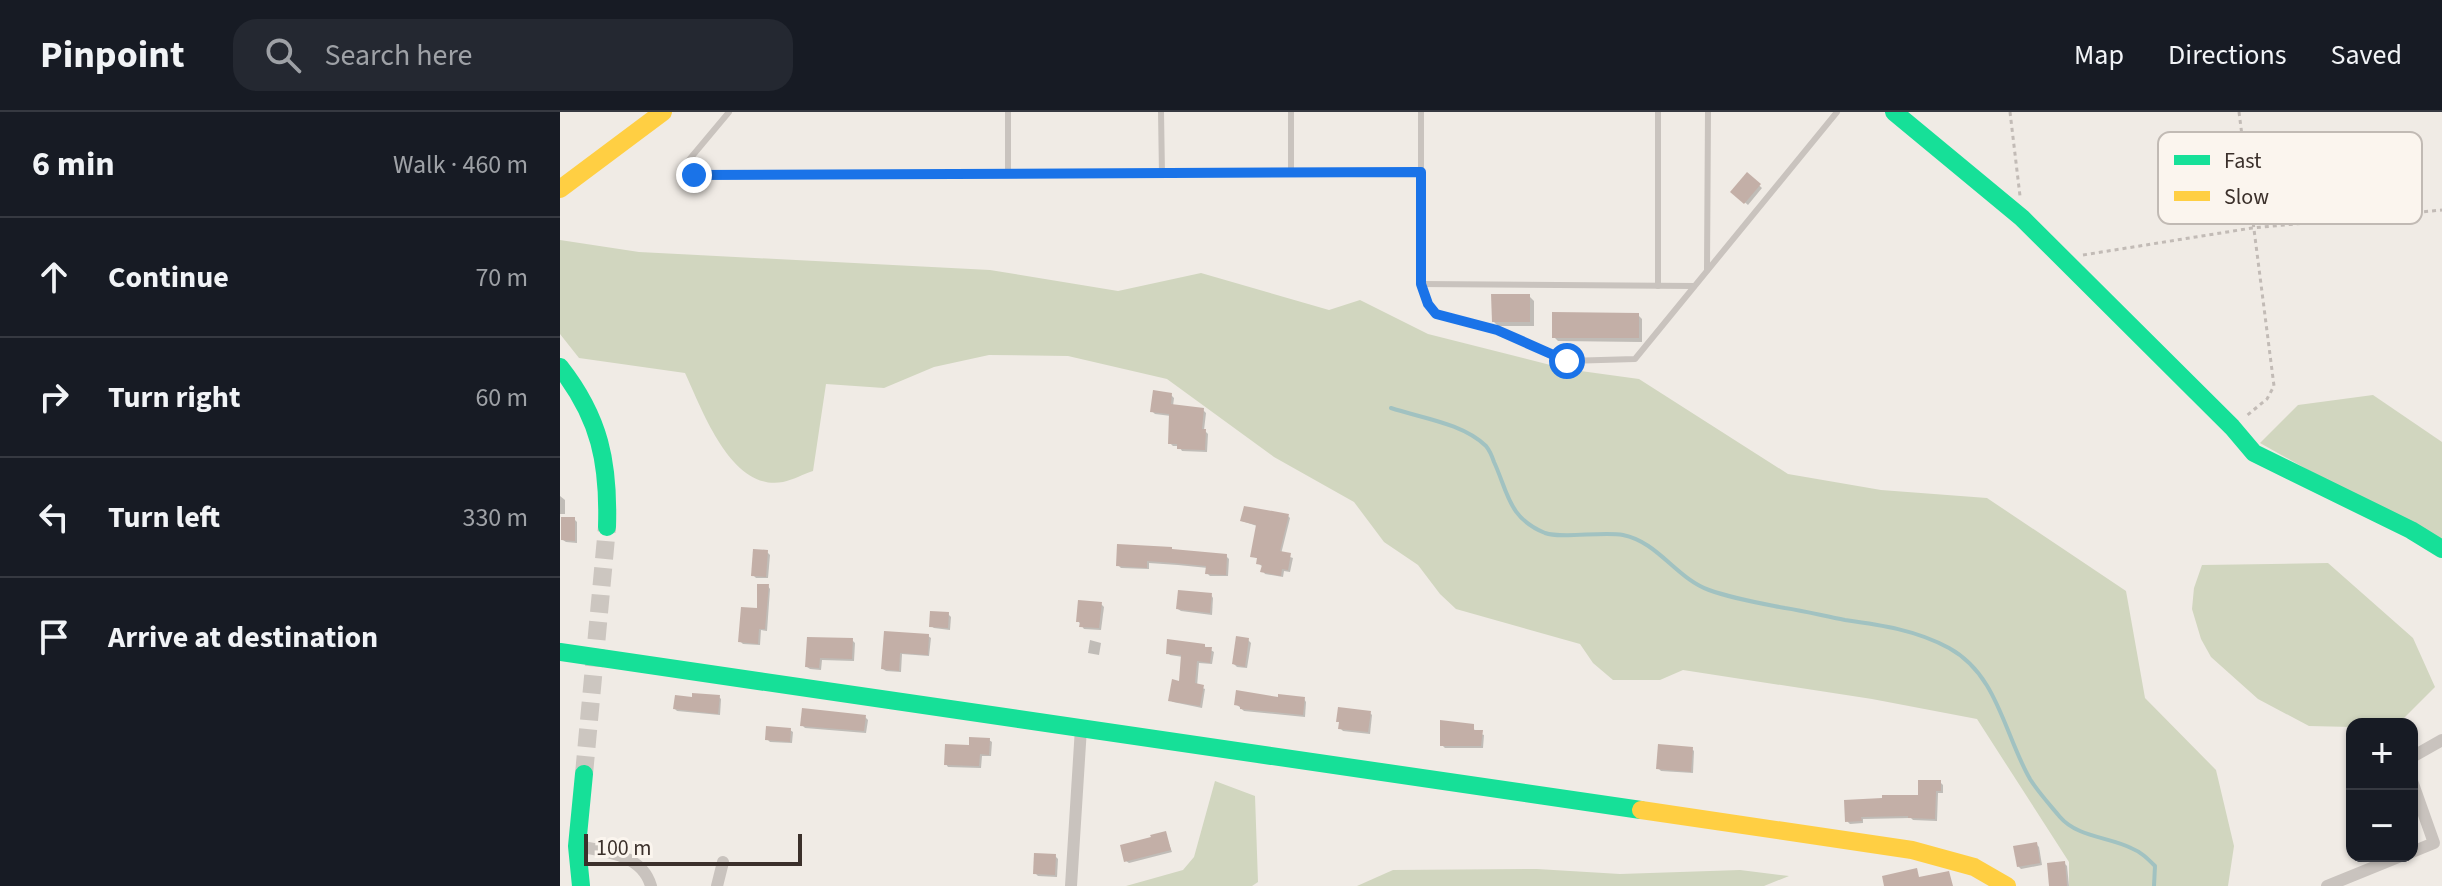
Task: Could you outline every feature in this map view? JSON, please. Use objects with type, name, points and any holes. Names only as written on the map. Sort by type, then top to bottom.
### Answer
[{"type":"street","points":[[560,189],[663,112]]},
{"type":"street","points":[[1894,112],[2022,218],[2232,427],[2254,453],[2411,530],[2442,549]]},
{"type":"street","points":[[560,367],[600,438],[608,493],[607,527]]},
{"type":"street","points":[[560,652],[1912,850],[1982,868],[2004,885]]},
{"type":"street","points":[[1071,886],[1081,728]]},
{"type":"street","points":[[2418,754],[2442,740]]},
{"type":"street","points":[[581,886],[577,846],[584,774]]},
{"type":"street","points":[[2418,798],[2434,843],[2418,850]]},
{"type":"street","points":[[577,846],[617,854],[632,861],[649,879],[651,886]]},
{"type":"street","points":[[717,886],[723,862]]},
{"type":"street","points":[[2327,886],[2386,862]]},
{"type":"lane","points":[[729,112],[683,167],[694,175],[1421,172]]},
{"type":"lane","points":[[1008,112],[1008,174]]},
{"type":"lane","points":[[1161,112],[1162,174]]},
{"type":"lane","points":[[1291,112],[1291,172]]},
{"type":"lane","points":[[1421,112],[1421,284],[1428,304],[1436,314],[1497,330],[1567,361],[1635,359],[1837,112]]},
{"type":"lane","points":[[1658,112],[1658,286]]},
{"type":"lane","points":[[1707,270],[1708,112]]},
{"type":"lane","points":[[1421,284],[1694,286]]},
{"type":"path","points":[[2010,112],[2022,218]]},
{"type":"path","points":[[2239,112],[2241,132]]},
{"type":"path","points":[[2422,212],[2442,210]]},
{"type":"path","points":[[2232,427],[2267,399],[2274,386],[2252,224]]},
{"type":"path","points":[[2064,259],[2294,224]]},
{"type":"green space","points":[[560,240],[639,252],[990,270],[1118,291],[1201,273],[1329,310],[1360,300],[1428,334],[1566,369],[1639,379],[1788,474],[1881,490],[1987,498],[2126,591],[2145,698],[2216,770],[2234,846],[2228,886],[2069,886],[2069,862],[1977,719],[1872,699],[1683,670],[1660,680],[1613,680],[1593,663],[1580,644],[1456,609],[1418,565],[1384,542],[1354,502],[1274,457],[1167,379],[1068,356],[989,355],[934,367],[884,388],[826,384],[813,471],[783,482],[765,482],[748,474],[721,445],[685,373],[579,358],[560,334]]},
{"type":"green space","points":[[2373,395],[2442,442],[2442,545],[2260,443],[2298,405]]},
{"type":"green space","points":[[2328,563],[2413,638],[2435,687],[2404,718],[2346,718],[2346,727],[2309,726],[2258,699],[2211,657],[2201,639],[2192,609],[2194,588],[2202,565]]},
{"type":"green space","points":[[1215,781],[1255,796],[1258,882],[1252,886],[1126,886],[1183,870],[1194,857]]},
{"type":"green space","points":[[1537,869],[1620,874],[1740,870],[1789,876],[1764,886],[1357,886],[1393,870]]},
{"type":"building","points":[[1747,172],[1761,184],[1744,204],[1730,192]]},
{"type":"building","points":[[1491,294],[1530,294],[1530,322],[1492,322]]},
{"type":"building","points":[[1552,312],[1639,313],[1639,338],[1552,338]]},
{"type":"building","points":[[1153,390],[1172,393],[1171,404],[1204,408],[1202,429],[1206,429],[1205,450],[1177,449],[1177,444],[1168,444],[1169,414],[1150,412]]},
{"type":"building","points":[[1244,506],[1289,514],[1280,551],[1291,553],[1288,570],[1282,569],[1281,576],[1260,572],[1262,565],[1256,564],[1257,558],[1250,557],[1256,525],[1240,521]]},
{"type":"building","points":[[561,517],[575,517],[575,541],[561,540]]},
{"type":"building","points":[[1117,544],[1227,554],[1226,575],[1205,574],[1206,566],[1174,563],[1147,561],[1147,568],[1116,566]]},
{"type":"building","points":[[753,549],[768,550],[766,577],[751,576]]},
{"type":"building","points":[[757,584],[769,584],[765,629],[759,629],[758,644],[738,642],[741,607],[757,608]]},
{"type":"building","points":[[1178,590],[1212,593],[1210,613],[1176,609]]},
{"type":"building","points":[[1078,600],[1102,602],[1099,628],[1079,627],[1080,622],[1076,622]]},
{"type":"building","points":[[930,611],[949,612],[948,628],[929,627]]},
{"type":"building","points":[[884,631],[929,634],[928,655],[900,653],[899,671],[881,669]]},
{"type":"building","points":[[1236,636],[1249,638],[1245,667],[1232,664]]},
{"type":"building","points":[[807,637],[853,638],[852,659],[820,658],[819,668],[805,667]]},
{"type":"building","points":[[1167,639],[1212,647],[1210,663],[1197,661],[1195,683],[1204,685],[1200,706],[1168,701],[1172,679],[1179,681],[1181,655],[1166,654]]},
{"type":"building","points":[[1236,690],[1278,697],[1278,694],[1305,697],[1303,715],[1240,709],[1240,706],[1234,705]]},
{"type":"building","points":[[692,693],[720,695],[718,714],[673,709],[675,695],[692,697]]},
{"type":"building","points":[[1338,707],[1371,711],[1368,732],[1338,729]]},
{"type":"building","points":[[802,708],[866,715],[864,731],[800,726]]},
{"type":"building","points":[[1440,720],[1474,724],[1474,730],[1483,730],[1481,746],[1440,746]]},
{"type":"building","points":[[766,726],[791,728],[790,742],[765,740]]},
{"type":"building","points":[[969,737],[990,738],[989,755],[980,754],[979,766],[944,765],[945,744],[969,745]]},
{"type":"building","points":[[1658,744],[1693,747],[1691,772],[1656,769]]},
{"type":"building","points":[[1918,780],[1941,780],[1941,791],[1936,791],[1935,819],[1861,817],[1862,821],[1845,822],[1844,800],[1882,798],[1882,795],[1918,795]]},
{"type":"building","points":[[1166,831],[1171,850],[1124,862],[1120,845]]},
{"type":"building","points":[[2037,842],[2040,863],[2017,867],[2013,846]]},
{"type":"building","points":[[1034,853],[1056,854],[1055,875],[1033,874]]},
{"type":"building","points":[[2065,861],[2067,886],[2049,886],[2047,863]]},
{"type":"building","points":[[1917,868],[1919,877],[1949,871],[1953,886],[1884,886],[1882,876]]},
{"type":"waterway","points":[[1391,408],[1441,422],[1465,432],[1486,446],[1516,512],[1545,533],[1623,535],[1647,545],[1687,577],[1709,590],[1898,629],[1949,648],[1979,674],[1989,689],[2021,762],[2040,794],[2075,829],[2141,853],[2155,866],[2154,886]]},
{"type":"tunnel","points":[[584,774],[607,527]]},
{"type":"traffic: fast","points":[[1894,112],[2022,218],[2232,427],[2254,453],[2411,530],[2442,549]]},
{"type":"traffic: fast","points":[[560,367],[584,405],[599,442],[606,482],[607,527]]},
{"type":"traffic: fast","points":[[560,652],[1641,810]]},
{"type":"traffic: fast","points":[[581,886],[577,846],[584,774]]},
{"type":"traffic: slow","points":[[560,189],[663,112]]},
{"type":"traffic: slow","points":[[1641,810],[1912,850],[1974,867],[2007,886]]},
{"type":"route","points":[[694,175],[1421,172],[1421,284],[1428,304],[1436,314],[1497,330],[1567,361]]}]
